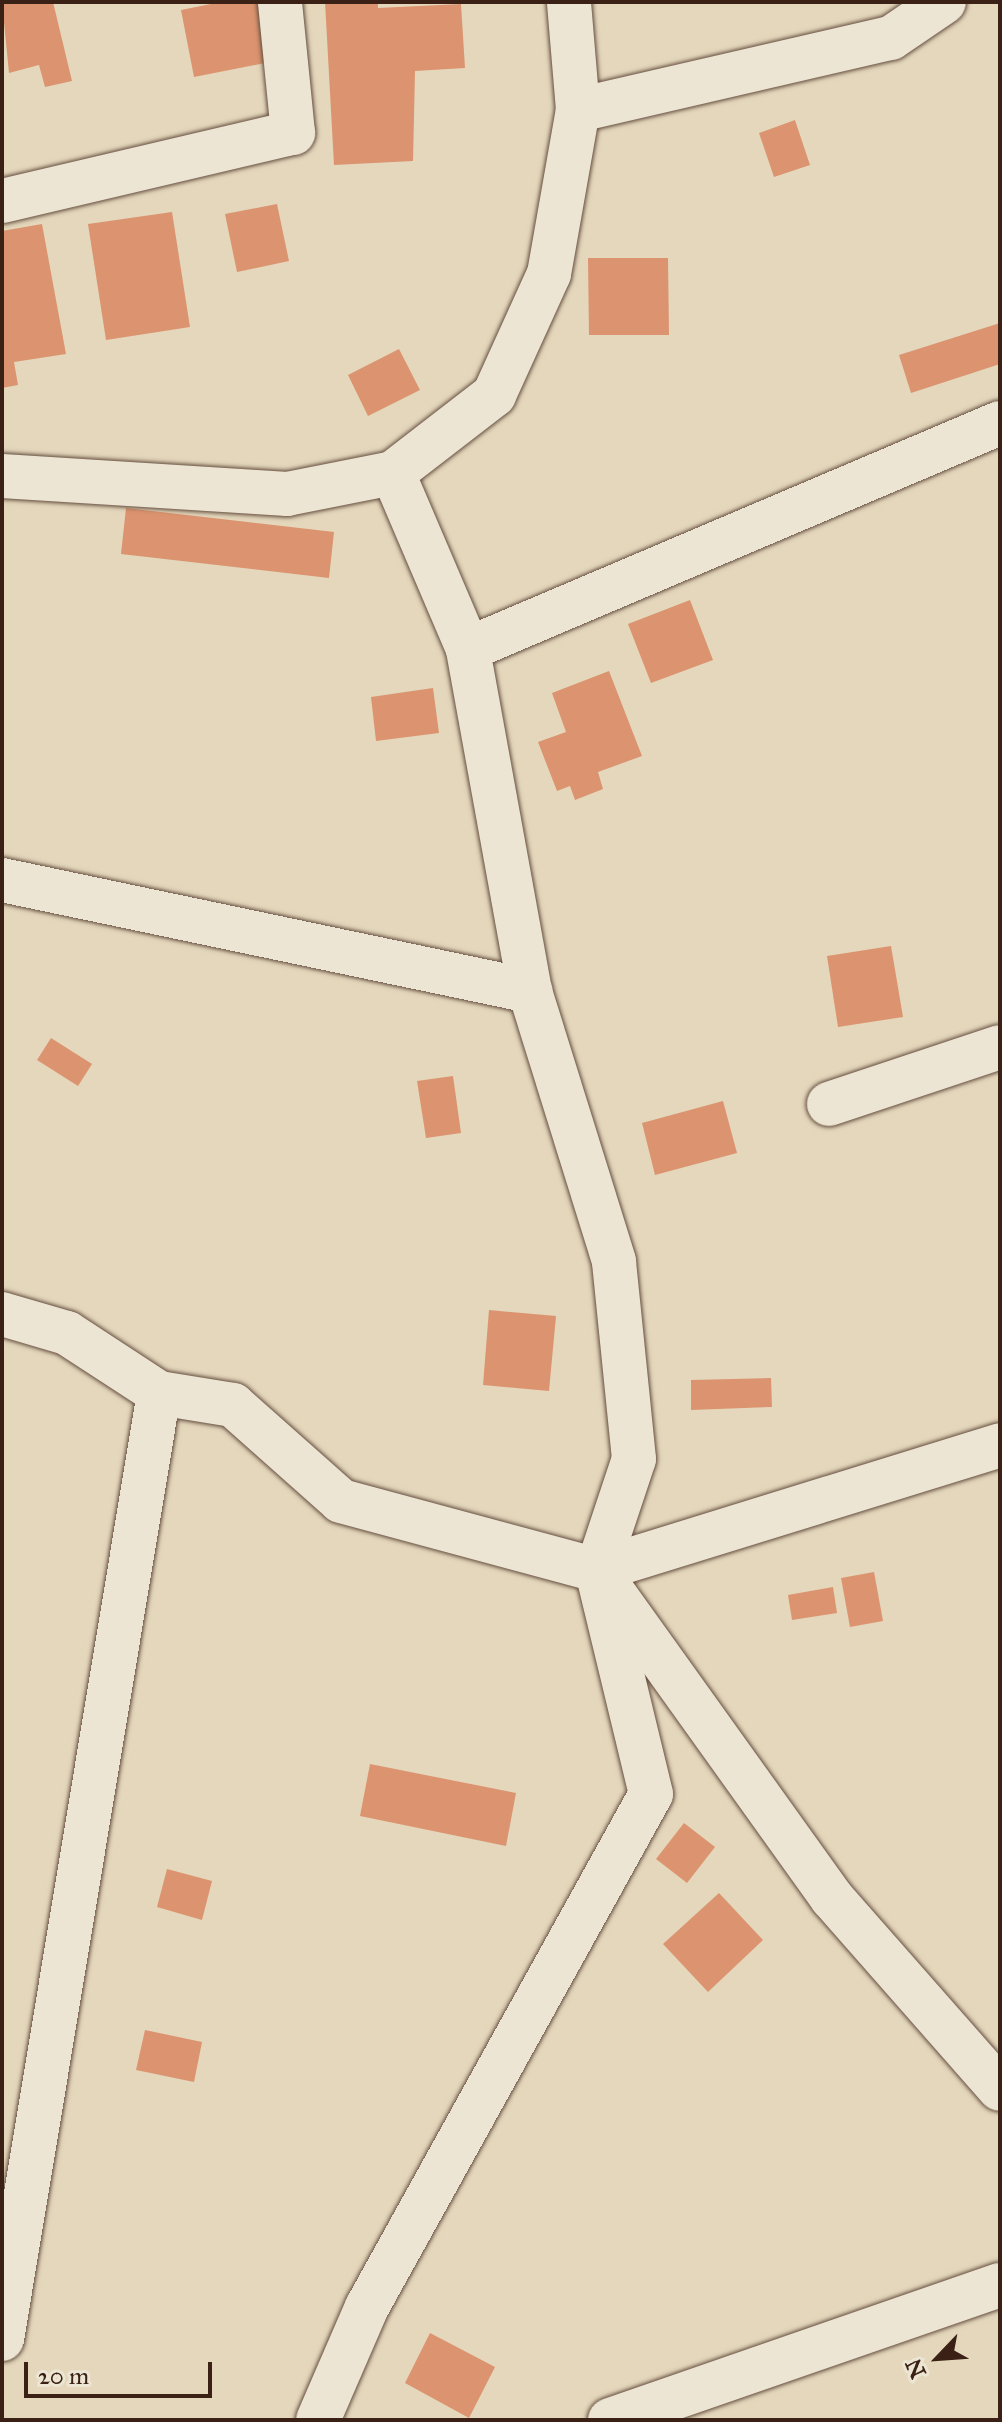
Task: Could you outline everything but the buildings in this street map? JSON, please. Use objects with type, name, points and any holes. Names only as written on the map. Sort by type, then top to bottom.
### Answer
[{"type":"street","points":[[2,201],[293,133],[280,2]]},
{"type":"street","points":[[2,476],[287,494],[393,473],[494,395],[549,274],[578,110],[569,2]]},
{"type":"street","points":[[578,110],[891,38],[944,2]]},
{"type":"street","points":[[468,649],[1000,423]]},
{"type":"street","points":[[318,2420],[367,2307],[651,1794],[597,1570],[634,1459],[614,1261],[530,991],[468,649],[393,473]]},
{"type":"street","points":[[2,880],[530,991]]},
{"type":"street","points":[[829,1104],[1000,1047]]},
{"type":"street","points":[[2,1314],[67,1333],[159,1393],[233,1405],[341,1501],[597,1570],[1000,1445]]},
{"type":"street","points":[[2,2339],[159,1393]]},
{"type":"street","points":[[597,1570],[832,1898],[1000,2089]]},
{"type":"street","points":[[610,2420],[1000,2285]]}]
